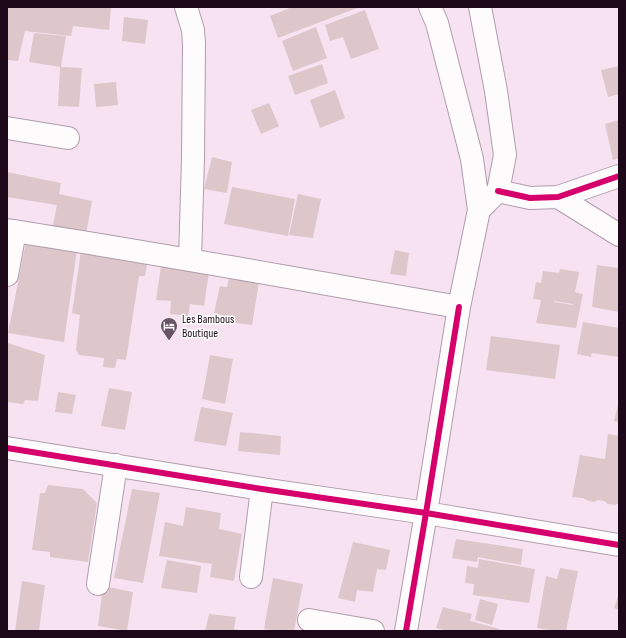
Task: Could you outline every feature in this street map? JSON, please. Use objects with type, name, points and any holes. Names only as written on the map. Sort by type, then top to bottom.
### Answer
[{"type":"street","points":[[186,7],[193,30],[194,44],[190,260]]},
{"type":"street","points":[[406,631],[459,307],[479,210],[472,159],[437,23],[430,7]]},
{"type":"street","points":[[479,210],[498,191],[505,155],[496,91],[480,7]]},
{"type":"street","points":[[7,128],[68,138]]},
{"type":"street","points":[[498,191],[530,198],[558,197],[619,176]]},
{"type":"street","points":[[558,197],[619,235]]},
{"type":"street","points":[[7,275],[11,230],[128,248],[459,307]]},
{"type":"street","points":[[7,448],[262,489],[426,513],[619,545]]},
{"type":"street","points":[[98,584],[116,465]]},
{"type":"street","points":[[251,577],[262,489]]},
{"type":"street","points":[[309,620],[373,631]]},
{"type":"building","points":[[7,7],[111,7],[109,30],[73,26],[71,36],[25,31],[18,61],[7,60]]},
{"type":"building","points":[[292,7],[360,7],[278,38],[270,16]]},
{"type":"building","points":[[365,10],[379,49],[351,59],[343,37],[330,41],[325,25]]},
{"type":"building","points":[[124,17],[148,20],[145,44],[122,41]]},
{"type":"building","points":[[316,27],[327,58],[293,71],[282,41]]},
{"type":"building","points":[[34,33],[66,36],[61,67],[82,68],[79,107],[58,106],[60,67],[29,62]]},
{"type":"building","points":[[322,64],[328,83],[295,95],[288,76]]},
{"type":"building","points":[[619,66],[619,94],[608,97],[601,70]]},
{"type":"building","points":[[116,82],[118,105],[96,107],[94,84]]},
{"type":"building","points":[[335,90],[345,118],[320,128],[310,100]]},
{"type":"building","points":[[269,103],[279,126],[261,134],[251,110]]},
{"type":"building","points":[[619,120],[619,158],[613,160],[605,124]]},
{"type":"building","points":[[212,157],[232,162],[227,193],[204,189]]},
{"type":"building","points":[[7,172],[61,183],[59,194],[92,201],[85,240],[51,235],[57,205],[7,197]]},
{"type":"building","points":[[232,187],[295,199],[288,236],[224,224]]},
{"type":"building","points":[[298,194],[321,199],[313,238],[289,235]]},
{"type":"building","points":[[26,242],[77,250],[64,342],[8,333]]},
{"type":"building","points":[[395,250],[409,253],[406,276],[390,274]]},
{"type":"building","points":[[81,251],[149,254],[145,276],[139,276],[126,360],[117,359],[115,368],[103,367],[104,358],[79,355],[76,350],[80,315],[72,313]]},
{"type":"building","points":[[597,265],[619,268],[619,312],[592,307]]},
{"type":"building","points":[[161,266],[209,272],[204,306],[190,304],[188,316],[170,314],[171,301],[156,300]]},
{"type":"building","points":[[560,269],[579,272],[575,292],[583,294],[576,328],[536,323],[541,300],[533,299],[536,282],[541,283],[543,271],[559,273]],"holes":[[[554,301],[573,304],[573,305]]]},
{"type":"building","points":[[229,278],[259,282],[252,325],[221,321],[222,315],[214,313],[220,286],[227,287]]},
{"type":"building","points":[[583,322],[619,328],[619,357],[592,353],[591,357],[577,354]]},
{"type":"building","points":[[491,336],[560,345],[555,379],[486,370]]},
{"type":"building","points":[[8,343],[45,355],[38,401],[25,400],[23,404],[8,402]]},
{"type":"building","points":[[210,355],[233,359],[225,404],[202,399]]},
{"type":"building","points":[[109,388],[132,392],[125,430],[101,426]]},
{"type":"building","points":[[58,392],[76,395],[72,414],[55,412]]},
{"type":"building","points":[[619,405],[619,422],[614,421]]},
{"type":"building","points":[[201,407],[233,413],[226,446],[194,441]]},
{"type":"building","points":[[240,432],[281,436],[280,455],[238,451]]},
{"type":"building","points":[[608,434],[619,436],[619,503],[615,505],[608,504],[604,501],[598,500],[594,502],[583,498],[572,497],[580,455],[605,459]]},
{"type":"building","points":[[48,485],[83,489],[97,503],[88,562],[50,557],[50,552],[32,550],[40,493],[45,493]]},
{"type":"building","points":[[132,489],[160,493],[143,583],[114,578]]},
{"type":"building","points":[[186,507],[221,513],[219,529],[242,534],[234,581],[210,577],[212,564],[159,556],[165,522],[183,526]]},
{"type":"building","points":[[456,539],[523,549],[521,565],[478,557],[477,562],[452,558]]},
{"type":"building","points":[[353,542],[390,550],[386,570],[377,569],[373,592],[357,590],[355,602],[338,598]]},
{"type":"building","points":[[479,559],[535,569],[529,603],[473,595],[474,584],[465,583],[467,566],[478,568]]},
{"type":"building","points":[[167,560],[201,566],[197,593],[161,588]]},
{"type":"building","points":[[560,568],[578,571],[566,631],[537,628],[546,576],[557,579]]},
{"type":"building","points":[[273,578],[303,584],[294,631],[264,629]]},
{"type":"building","points":[[22,581],[45,585],[39,631],[15,631]]},
{"type":"building","points":[[103,586],[133,592],[127,631],[98,626]]},
{"type":"building","points":[[619,593],[619,610],[614,608]]},
{"type":"building","points":[[480,599],[498,604],[492,625],[475,620]]},
{"type":"building","points":[[443,607],[472,614],[470,621],[500,629],[499,631],[448,631],[436,628]]},
{"type":"building","points":[[209,614],[236,617],[234,629],[241,631],[205,631]]},
{"type":"cycle path","points":[[498,191],[530,198],[558,197],[619,176]]},
{"type":"cycle path","points":[[406,631],[459,307]]},
{"type":"cycle path","points":[[7,448],[262,489],[426,513],[619,545]]},
{"type":"place","name":"Les Bambous Boutique","points":[[169,341]]}]
